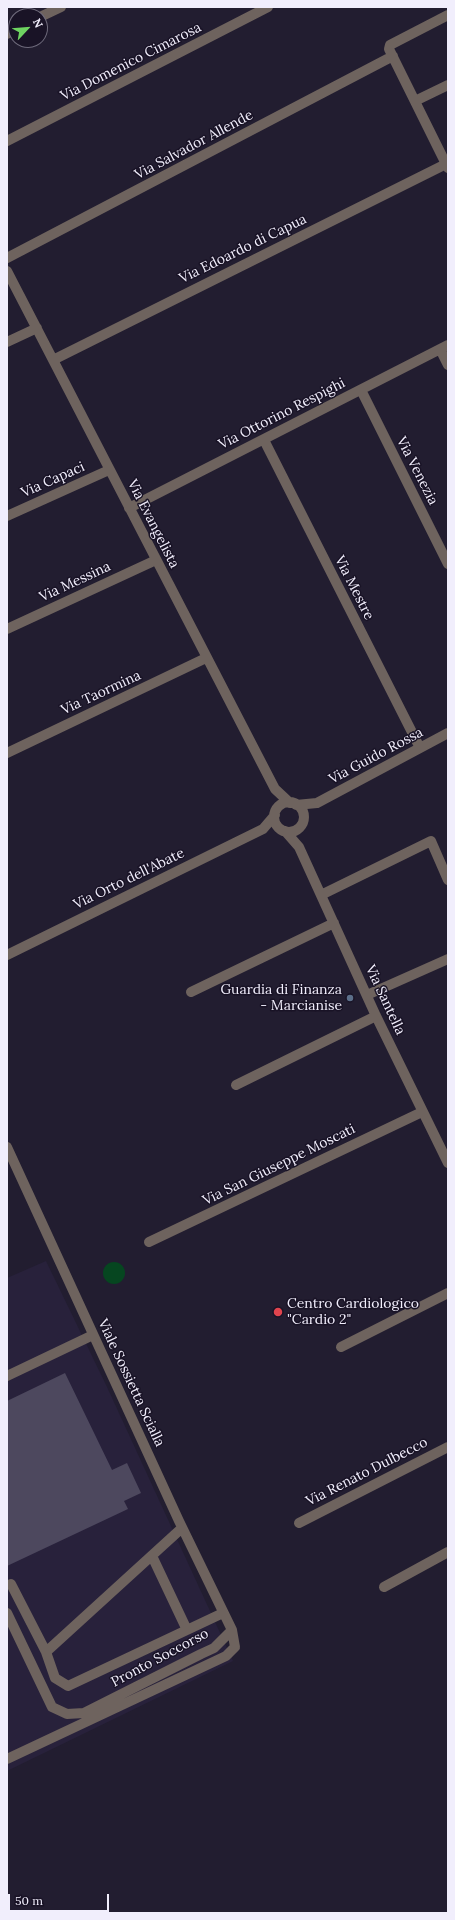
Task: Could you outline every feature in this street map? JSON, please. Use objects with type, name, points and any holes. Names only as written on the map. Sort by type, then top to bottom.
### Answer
[{"type":"street","points":[[48,13],[60,7]]},
{"type":"street","name":"Via Domenico Cimarosa","points":[[7,141],[268,7]]},
{"type":"street","points":[[446,161],[389,49],[390,45],[448,15]]},
{"type":"street","name":"Via Salvador Allende","points":[[7,258],[393,56]]},
{"type":"street","points":[[415,101],[448,85]]},
{"type":"street","name":"Via Edoardo di Capua","points":[[53,360],[446,161]]},
{"type":"street","name":"Via Evangelista","points":[[7,271],[275,789],[293,804]]},
{"type":"street","points":[[7,342],[36,328]]},
{"type":"street","points":[[444,347],[448,365]]},
{"type":"street","name":"Via Ottorino Respighi","points":[[129,508],[444,347]]},
{"type":"street","name":"Via Venezia","points":[[361,390],[448,564]]},
{"type":"street","name":"Via Mestre","points":[[264,440],[420,748]]},
{"type":"street","name":"Via Capaci","points":[[7,516],[109,470]]},
{"type":"street","name":"Via Messina","points":[[7,629],[156,560]]},
{"type":"street","name":"Via Taormina","points":[[7,753],[206,658]]},
{"type":"street","name":"Via Guido Rossa","points":[[293,804],[317,803],[448,734]]},
{"type":"street","name":"Via Evangelista","points":[[275,789],[276,812]]},
{"type":"street","points":[[285,803],[293,804],[302,810],[302,824],[293,831],[283,830],[276,823],[276,812],[285,803]]},
{"type":"street","name":"Via Guido Rossa","points":[[302,824],[317,803]]},
{"type":"street","name":"Via Orto dell'Abate","points":[[7,955],[263,829],[276,812]]},
{"type":"street","name":"Via Santella","points":[[299,847],[302,824]]},
{"type":"street","name":"Via Orto dell'Abate","points":[[263,829],[283,830]]},
{"type":"street","name":"Via Santella","points":[[283,830],[299,847],[376,1016],[448,1163]]},
{"type":"street","points":[[321,896],[431,841],[448,880]]},
{"type":"street","points":[[191,992],[334,923]]},
{"type":"street","points":[[367,995],[448,959]]},
{"type":"street","points":[[236,1085],[376,1016]]},
{"type":"street","name":"Via San Giuseppe Moscati","points":[[149,1242],[422,1112]]},
{"type":"street","name":"Viale Sossietta Scialla","points":[[7,1147],[182,1528],[232,1630]]},
{"type":"street","points":[[341,1347],[448,1293]]},
{"type":"street","points":[[7,1376],[93,1335]]},
{"type":"street","name":"Via Renato Dulbecco","points":[[299,1523],[448,1447]]},
{"type":"street","points":[[46,1652],[182,1528]]},
{"type":"street","points":[[384,1587],[448,1552]]},
{"type":"street","points":[[152,1556],[186,1630]]},
{"type":"street","points":[[11,1584],[46,1652],[55,1678],[68,1686],[223,1613]]},
{"type":"street","name":"Pronto Soccorso","points":[[7,1613],[52,1707],[67,1714],[84,1713],[214,1648],[232,1630]]},
{"type":"street","name":"Pronto Soccorso","points":[[12,1757],[226,1656],[235,1647],[232,1630]]},
{"type":"shaded area","points":[[46,1261],[107,1387],[233,1661],[7,1771],[7,1278]]},
{"type":"green space","points":[[114,1262],[122,1265],[125,1273],[122,1281],[114,1284],[106,1281],[103,1273],[106,1265]]},
{"type":"building","points":[[65,1373],[112,1470],[127,1463],[141,1493],[124,1501],[128,1509],[7,1566],[7,1401]]},
{"type":"place","name":"Guardia di Finanza - Marcianise","points":[[350,998]]},
{"type":"place","name":"Centro Cardiologico \"Cardio 2\"","points":[[278,1312]]}]
